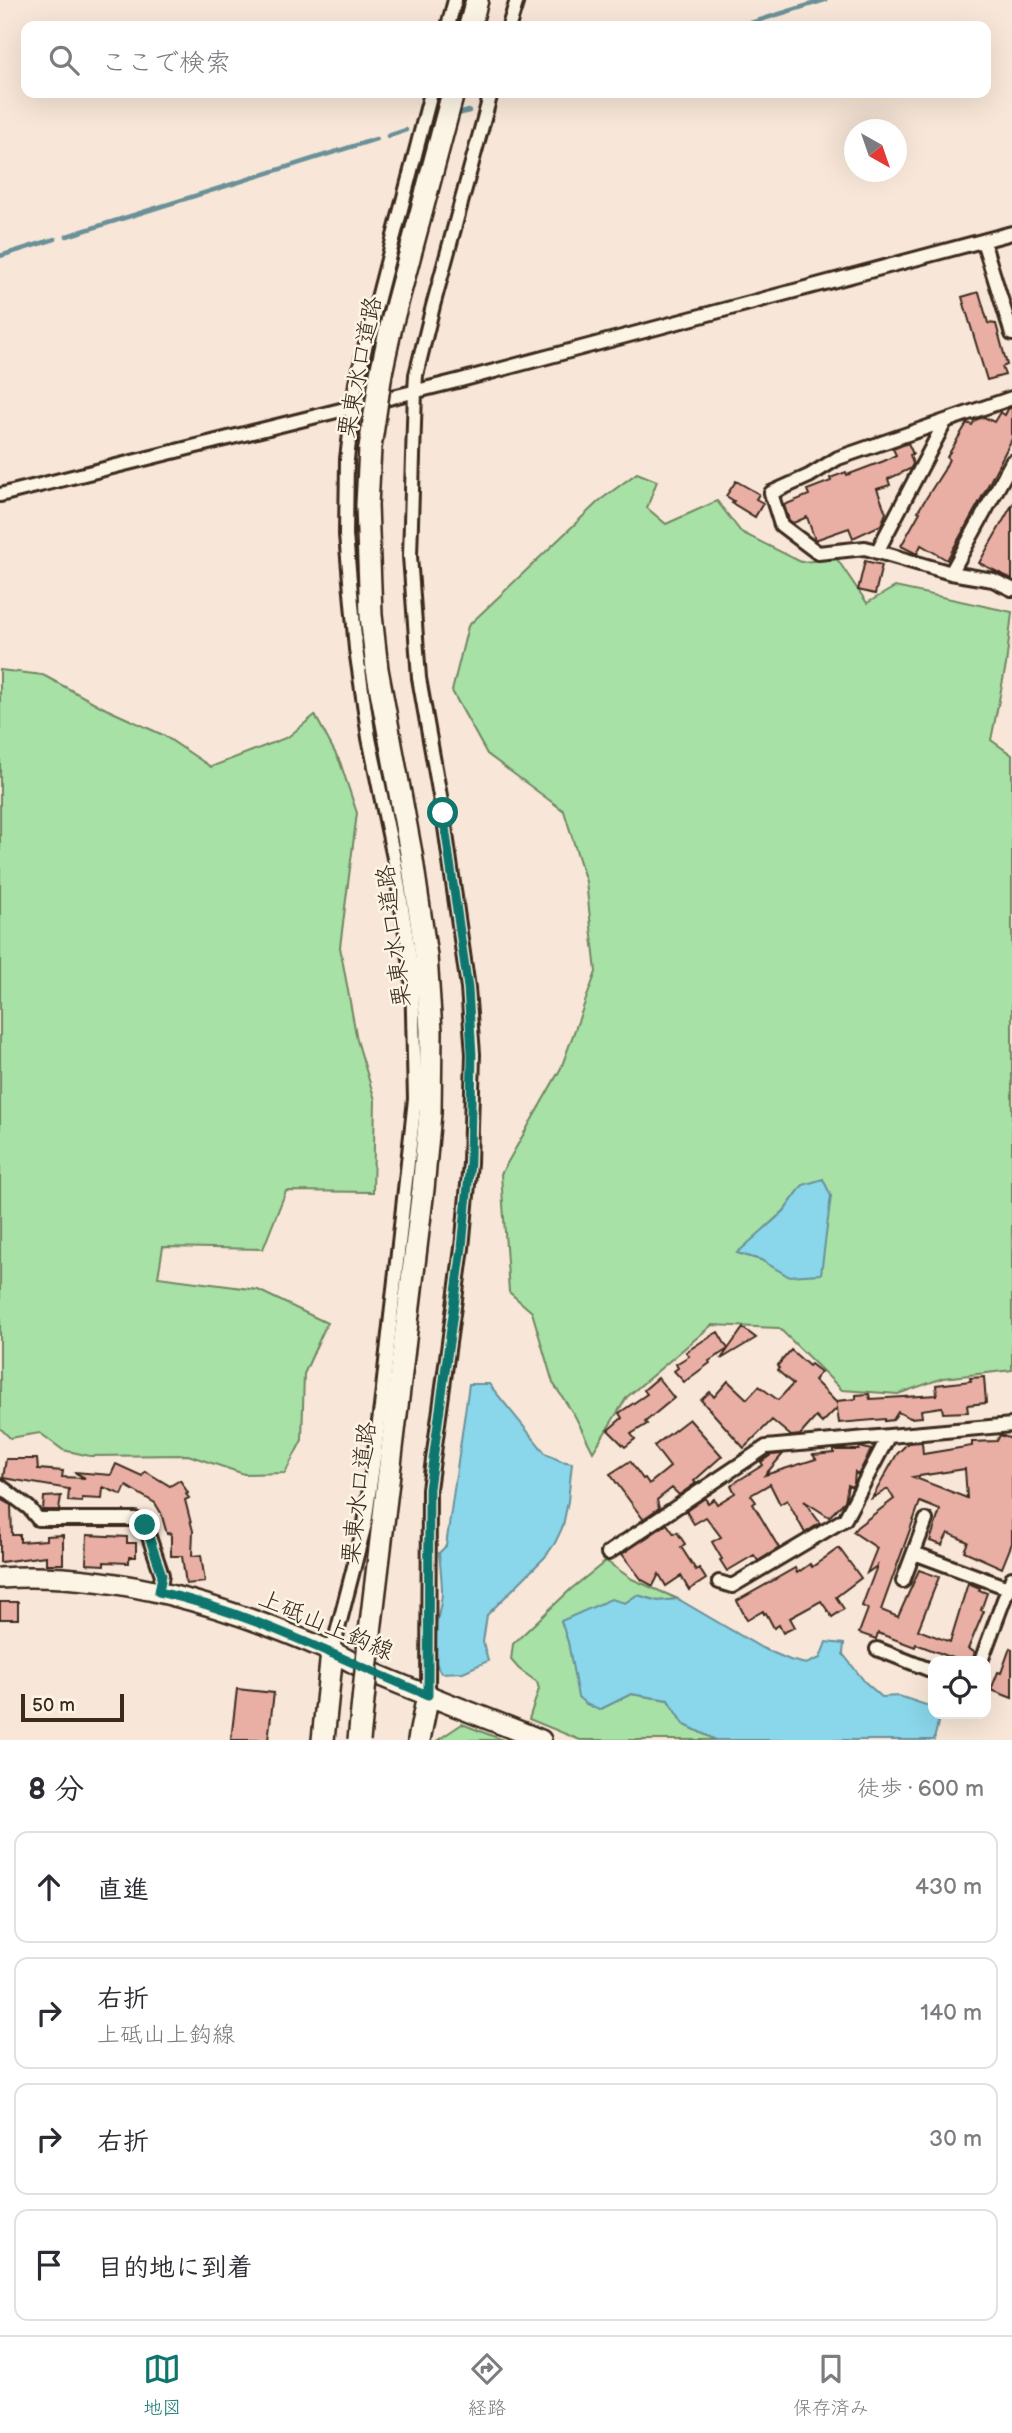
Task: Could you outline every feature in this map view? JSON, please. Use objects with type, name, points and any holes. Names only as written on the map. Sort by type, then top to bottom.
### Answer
[{"type":"highway","points":[[471,21],[477,0]]},
{"type":"highway","name":"栗東水口道路","points":[[359,1740],[423,1189],[430,1113],[431,1031],[426,956],[411,853],[377,669],[371,615],[367,516],[370,448],[392,322],[452,98]]},
{"type":"highway","points":[[323,1740],[332,1652]]},
{"type":"highway","points":[[419,1740],[428,1695]]},
{"type":"main road","name":"上砥山上鈎線","points":[[0,1578],[66,1578],[188,1598],[332,1652],[375,1673],[541,1740]]},
{"type":"street","points":[[450,21],[455,0]]},
{"type":"street","points":[[511,21],[517,0]]},
{"type":"street","points":[[332,1652],[365,1524],[381,1407],[415,1099],[412,972],[395,863],[369,738],[355,636],[346,535],[347,459],[356,383],[430,98]]},
{"type":"street","points":[[428,1695],[429,1489],[462,1248],[470,1163],[472,1054],[468,988],[455,894],[419,678],[410,556],[415,391],[416,375],[433,306],[490,98]]},
{"type":"street","points":[[0,495],[354,407],[1012,233]]},
{"type":"street","points":[[983,241],[1012,331]]},
{"type":"street","points":[[1012,398],[838,458],[809,476],[771,493],[781,525],[818,553],[865,548],[951,573],[993,580],[1012,589]]},
{"type":"street","points":[[877,552],[945,422]]},
{"type":"street","points":[[951,573],[1012,462]]},
{"type":"street","points":[[608,1552],[766,1447],[1012,1425]]},
{"type":"street","points":[[719,1582],[732,1586],[845,1519],[888,1437]]},
{"type":"street","points":[[0,1486],[29,1508],[38,1519],[135,1519],[145,1525],[162,1575],[159,1592]]},
{"type":"street","points":[[903,1581],[926,1520]]},
{"type":"street","points":[[914,1553],[1010,1583],[983,1656]]},
{"type":"street","points":[[877,1649],[928,1669]]},
{"type":"green space","points":[[637,473],[657,481],[647,508],[666,524],[717,501],[741,532],[801,562],[837,559],[867,603],[895,587],[1012,612],[1006,665],[991,740],[1012,755],[1012,1370],[943,1378],[898,1394],[842,1390],[779,1328],[712,1325],[627,1397],[593,1452],[575,1416],[553,1383],[532,1312],[509,1292],[501,1174],[561,1068],[596,972],[586,882],[564,811],[487,754],[452,691],[468,626],[599,501]],"holes":[[[803,1185],[788,1275],[761,1260],[738,1253],[784,1211]]]},
{"type":"green space","points":[[0,670],[43,675],[106,709],[163,735],[211,767],[288,737],[315,715],[340,762],[357,813],[340,947],[357,1040],[375,1100],[373,1192],[286,1191],[263,1249],[163,1247],[158,1277],[258,1290],[327,1323],[304,1374],[302,1440],[285,1473],[244,1474],[188,1455],[90,1456],[63,1450],[40,1433],[10,1438],[0,1428]]},
{"type":"green space","points":[[606,1561],[632,1579],[678,1599],[658,1601],[637,1595],[625,1603],[562,1621],[568,1642],[599,1710],[631,1694],[668,1700],[683,1724],[716,1740],[580,1740],[529,1719],[539,1689],[537,1682],[511,1660],[513,1644],[571,1589]]},
{"type":"green space","points":[[462,1724],[503,1740],[438,1740]]},
{"type":"water","points":[[823,1179],[831,1196],[821,1274],[788,1276],[761,1260],[737,1253],[784,1211],[803,1185]]},
{"type":"water","points":[[469,1384],[489,1384],[546,1454],[572,1463],[563,1526],[555,1543],[545,1557],[487,1615],[483,1642],[488,1661],[463,1672],[441,1673],[433,1652],[442,1592],[439,1553],[446,1546]]},
{"type":"water","points":[[637,1595],[658,1601],[678,1599],[762,1648],[806,1664],[820,1658],[826,1642],[844,1644],[843,1654],[865,1682],[882,1697],[899,1696],[928,1706],[928,1719],[939,1719],[934,1740],[716,1740],[683,1724],[668,1700],[631,1694],[599,1710],[578,1697],[568,1642],[561,1621],[611,1599],[625,1603]]},
{"type":"building","points":[[979,292],[988,323],[996,324],[1007,365],[1002,367],[1005,375],[987,380],[962,297]]},
{"type":"building","points":[[1012,407],[1012,439],[947,560],[921,545],[917,554],[901,546],[967,423],[972,425],[975,420],[984,417],[994,422],[1000,412],[1005,415]]},
{"type":"building","points":[[908,443],[913,454],[910,455],[913,464],[910,469],[888,479],[890,485],[877,489],[886,513],[881,525],[853,538],[849,528],[815,540],[807,517],[793,523],[789,520],[784,505],[809,495],[807,490],[831,481],[830,478],[846,472],[847,475],[884,461],[896,455],[893,449]]},
{"type":"building","points":[[736,481],[759,494],[756,499],[763,503],[755,517],[732,503],[734,501],[726,496]]},
{"type":"building","points":[[1012,505],[1012,579],[979,563]]},
{"type":"building","points":[[865,561],[882,565],[875,594],[858,590]]},
{"type":"building","points":[[743,1328],[756,1338],[721,1359]]},
{"type":"building","points":[[718,1332],[728,1349],[684,1382],[674,1371],[678,1368],[676,1364],[689,1356],[686,1352]]},
{"type":"building","points":[[791,1350],[809,1366],[811,1364],[821,1372],[814,1380],[837,1403],[856,1399],[856,1395],[869,1394],[870,1399],[937,1395],[936,1385],[984,1377],[986,1403],[967,1405],[968,1412],[943,1413],[942,1407],[921,1410],[922,1417],[910,1418],[898,1412],[893,1420],[839,1423],[837,1408],[822,1423],[816,1417],[800,1435],[791,1436],[772,1420],[744,1448],[701,1400],[710,1392],[714,1397],[728,1381],[747,1399],[759,1386],[778,1400],[793,1384],[777,1370],[777,1366]]},
{"type":"building","points":[[658,1378],[674,1398],[645,1422],[647,1424],[631,1434],[635,1439],[625,1447],[608,1430],[622,1418],[619,1413],[647,1394],[644,1390]]},
{"type":"building","points":[[689,1419],[722,1456],[694,1481],[696,1483],[679,1495],[672,1488],[657,1500],[659,1508],[643,1519],[610,1474],[630,1461],[649,1484],[670,1467],[654,1446]]},
{"type":"building","points":[[1000,1435],[1012,1439],[1012,1543],[1002,1568],[964,1551],[968,1542],[948,1533],[942,1545],[930,1541],[940,1510],[920,1502],[881,1610],[898,1617],[919,1570],[939,1577],[918,1630],[950,1642],[968,1583],[980,1588],[979,1590],[987,1593],[981,1610],[984,1611],[968,1649],[975,1652],[974,1656],[948,1656],[878,1633],[876,1639],[859,1633],[868,1609],[862,1606],[877,1566],[867,1573],[877,1548],[853,1532],[894,1499],[888,1489],[872,1498],[897,1454],[908,1443],[922,1442],[923,1454],[972,1446],[972,1442],[997,1441]],"holes":[[[965,1469],[967,1498],[913,1477]]]},
{"type":"building","points":[[860,1447],[871,1450],[858,1475],[855,1472],[852,1487],[848,1485],[845,1501],[829,1517],[804,1501],[820,1523],[805,1533],[787,1500],[780,1504],[770,1484],[751,1495],[756,1502],[753,1504],[779,1548],[758,1561],[754,1555],[727,1571],[712,1542],[721,1537],[706,1517],[694,1524],[686,1511],[705,1498],[708,1503],[714,1499],[717,1504],[735,1493],[731,1485],[763,1465],[761,1462],[771,1455],[783,1454],[765,1475],[816,1459],[813,1455],[834,1453],[834,1450],[859,1450]]},
{"type":"building","points":[[6,1459],[37,1459],[38,1469],[63,1471],[62,1477],[85,1478],[74,1472],[111,1475],[116,1464],[142,1476],[145,1471],[170,1486],[180,1480],[189,1498],[185,1500],[193,1531],[192,1556],[201,1555],[205,1582],[186,1584],[182,1556],[171,1556],[171,1533],[167,1534],[155,1503],[126,1486],[122,1495],[103,1487],[102,1499],[82,1498],[82,1502],[68,1501],[69,1489],[3,1478]]},
{"type":"building","points":[[61,1496],[59,1510],[43,1510],[44,1497]]},
{"type":"building","points":[[0,1499],[11,1505],[12,1535],[20,1535],[20,1542],[46,1540],[46,1536],[63,1535],[63,1564],[46,1564],[46,1556],[0,1562]]},
{"type":"building","points":[[667,1524],[674,1534],[677,1532],[685,1544],[681,1547],[696,1570],[699,1568],[706,1579],[689,1590],[681,1576],[666,1586],[659,1574],[653,1586],[642,1580],[622,1554]]},
{"type":"building","points":[[87,1535],[127,1537],[127,1543],[136,1543],[136,1557],[129,1557],[129,1563],[86,1564]]},
{"type":"building","points":[[839,1548],[861,1578],[836,1597],[844,1609],[832,1617],[821,1601],[790,1618],[795,1627],[783,1633],[779,1625],[774,1628],[763,1611],[747,1620],[737,1601],[795,1568],[797,1573],[810,1564],[812,1567]]},
{"type":"building","points":[[0,1602],[18,1602],[18,1619],[0,1619]]},
{"type":"building","points":[[1010,1648],[1012,1698],[991,1690],[998,1672],[1001,1673]]},
{"type":"building","points":[[237,1689],[274,1693],[268,1740],[231,1740]]},
{"type":"waterway","points":[[757,21],[825,0]]},
{"type":"waterway","points":[[454,115],[469,111]]},
{"type":"waterway","points":[[388,136],[406,130]]},
{"type":"waterway","points":[[67,236],[376,139]]},
{"type":"waterway","points":[[0,256],[55,239]]},
{"type":"route","points":[[145,1525],[162,1575],[159,1592],[188,1598],[294,1636],[428,1695],[429,1489],[462,1248],[470,1163],[472,1054],[468,988],[443,813]]}]
